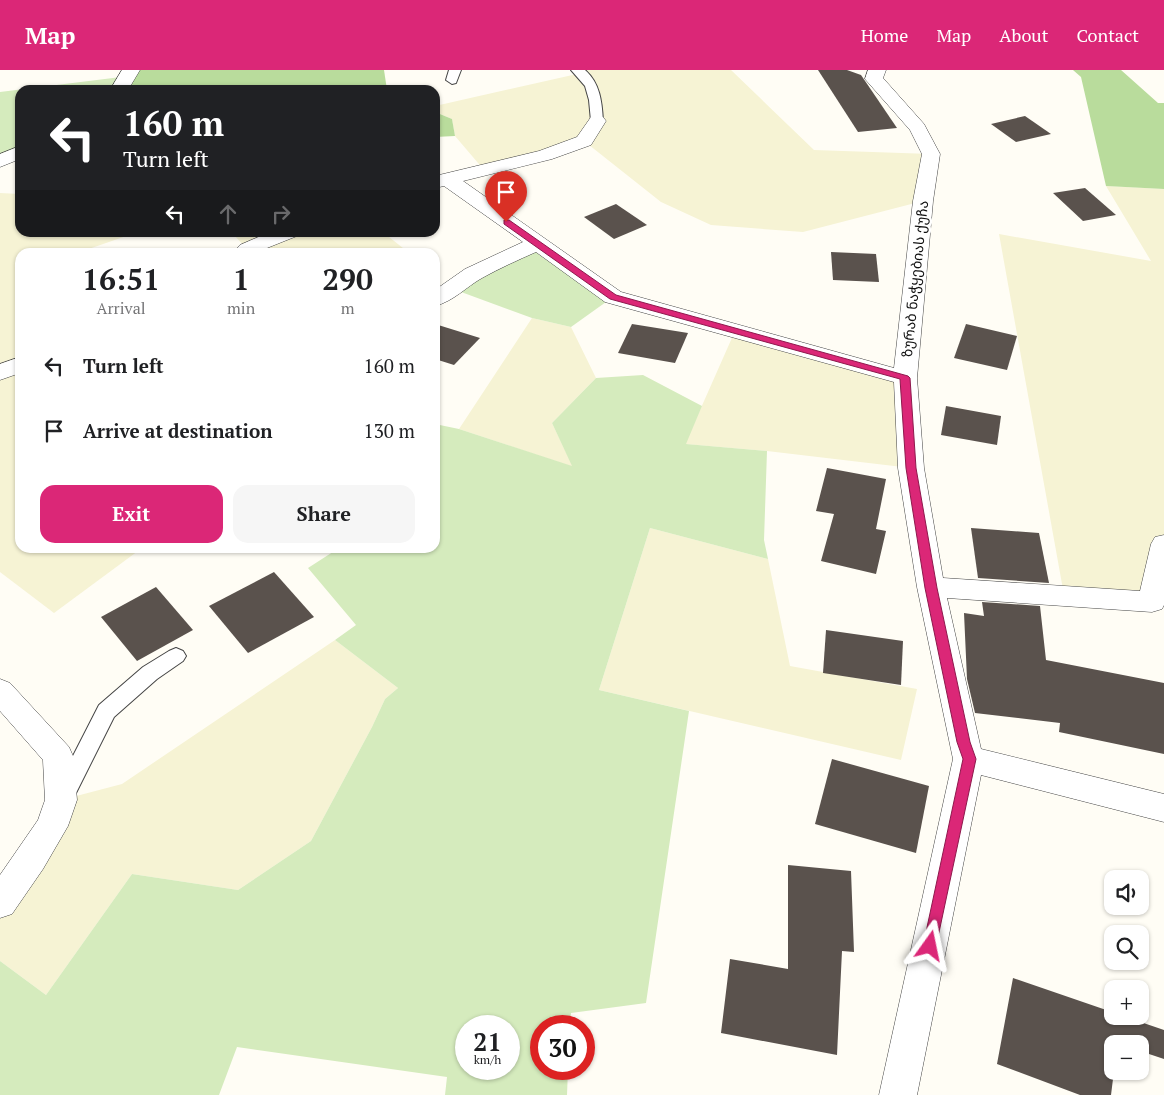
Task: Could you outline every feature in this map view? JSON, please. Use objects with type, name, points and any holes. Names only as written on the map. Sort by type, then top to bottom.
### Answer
[{"type":"street","points":[[122,85],[131,70]]},
{"type":"street","name":"ზურაბ ნაჭყებიას ქუჩა","points":[[877,70],[874,79],[918,128],[931,154],[923,201],[905,378],[911,468],[931,588],[969,759],[898,1095]]},
{"type":"street","points":[[441,180],[545,155],[584,141],[598,121]]},
{"type":"street","points":[[441,180],[613,297],[905,378]]},
{"type":"street","points":[[252,248],[278,237]]},
{"type":"street","points":[[440,296],[473,274],[536,244]]},
{"type":"street","points":[[0,373],[15,366]]},
{"type":"street","points":[[931,588],[1152,602],[1164,544]]},
{"type":"street","points":[[0,691],[58,756],[61,800],[52,826],[32,859],[0,903]]},
{"type":"street","points":[[969,759],[1164,808]]},
{"type":"lane","points":[[577,70],[592,85],[598,121]]},
{"type":"lane","points":[[61,800],[106,712],[150,673],[176,656]]},
{"type":"shaded area","points":[[572,70],[731,70],[814,150],[931,154],[923,201],[803,232],[711,225],[661,202],[584,141],[484,170],[455,136],[452,119],[440,114],[440,105],[577,74]]},
{"type":"shaded area","points":[[1106,186],[1164,189],[1164,544],[1152,602],[1064,595],[999,234],[1151,261]]},
{"type":"shaded area","points":[[0,193],[15,194],[15,237],[123,237],[92,248],[15,248],[15,553],[135,553],[54,613],[0,572]]},
{"type":"shaded area","points":[[236,237],[389,237],[403,248],[246,248]]},
{"type":"shaded area","points":[[532,318],[571,327],[596,378],[552,423],[573,467],[459,429]]},
{"type":"shaded area","points":[[735,331],[905,378],[911,468],[767,451],[685,444]]},
{"type":"shaded area","points":[[650,528],[768,559],[790,666],[917,689],[901,760],[599,690]]},
{"type":"shaded area","points":[[335,640],[398,688],[385,699],[311,841],[238,890],[132,874],[46,995],[0,961],[0,903],[61,800],[122,784]]},
{"type":"green space","points":[[135,70],[384,70],[386,85],[124,85]]},
{"type":"green space","points":[[1073,70],[1121,70],[1158,103],[1164,103],[1164,189],[1106,186],[1081,77]]},
{"type":"green space","points":[[129,76],[124,85],[56,85]]},
{"type":"green space","points":[[15,90],[15,152],[0,158],[0,92]]},
{"type":"green space","points":[[440,114],[452,119],[455,136],[440,137]]},
{"type":"green space","points":[[536,244],[613,297],[571,327],[532,318],[453,289]]},
{"type":"green space","points":[[643,375],[702,406],[686,444],[767,451],[764,540],[768,559],[650,528],[599,690],[689,711],[646,1003],[571,1013],[571,1015],[530,1015],[530,1080],[568,1080],[567,1095],[445,1095],[447,1077],[237,1047],[219,1095],[0,1095],[0,961],[46,995],[132,874],[238,890],[311,841],[385,699],[398,688],[335,640],[356,625],[308,568],[331,553],[440,553],[440,425],[459,429],[572,466],[552,423],[596,378]]},
{"type":"building","points":[[818,70],[847,70],[861,75],[897,128],[858,132]]},
{"type":"building","points":[[1025,116],[1051,134],[1016,142],[991,124]]},
{"type":"building","points":[[1085,188],[1116,215],[1083,221],[1053,193]]},
{"type":"building","points":[[616,204],[647,225],[614,239],[584,217]]},
{"type":"building","points":[[831,252],[876,254],[879,282],[833,280]]},
{"type":"building","points":[[632,324],[688,333],[675,363],[618,353]]},
{"type":"building","points":[[966,324],[1017,336],[1007,370],[954,358]]},
{"type":"building","points":[[440,326],[480,338],[454,365],[440,361]]},
{"type":"building","points":[[946,406],[1001,416],[997,445],[941,435]]},
{"type":"building","points":[[827,468],[886,479],[876,529],[886,531],[876,574],[821,561],[834,514],[816,511]]},
{"type":"building","points":[[971,528],[1039,533],[1049,583],[978,578]]},
{"type":"building","points":[[274,572],[314,617],[248,653],[209,606]]},
{"type":"building","points":[[156,587],[193,630],[137,661],[101,617]]},
{"type":"building","points":[[982,602],[1040,606],[1046,660],[1164,683],[1164,754],[1059,732],[1060,723],[975,713],[967,679],[964,613],[984,616]]},
{"type":"building","points":[[826,630],[903,641],[901,685],[823,673]]},
{"type":"building","points":[[832,759],[929,786],[916,853],[815,824]]},
{"type":"building","points":[[788,865],[851,871],[854,952],[842,951],[837,1055],[721,1033],[730,959],[788,969]]},
{"type":"building","points":[[1013,978],[1104,1009],[1104,1025],[1149,1025],[1164,1030],[1164,1059],[1149,1054],[1149,1035],[1104,1035],[1104,1080],[1113,1080],[1111,1095],[1080,1095],[997,1064]]},
{"type":"route","points":[[506,222],[613,297],[905,378],[911,468],[931,588],[969,759],[930,946]]}]
